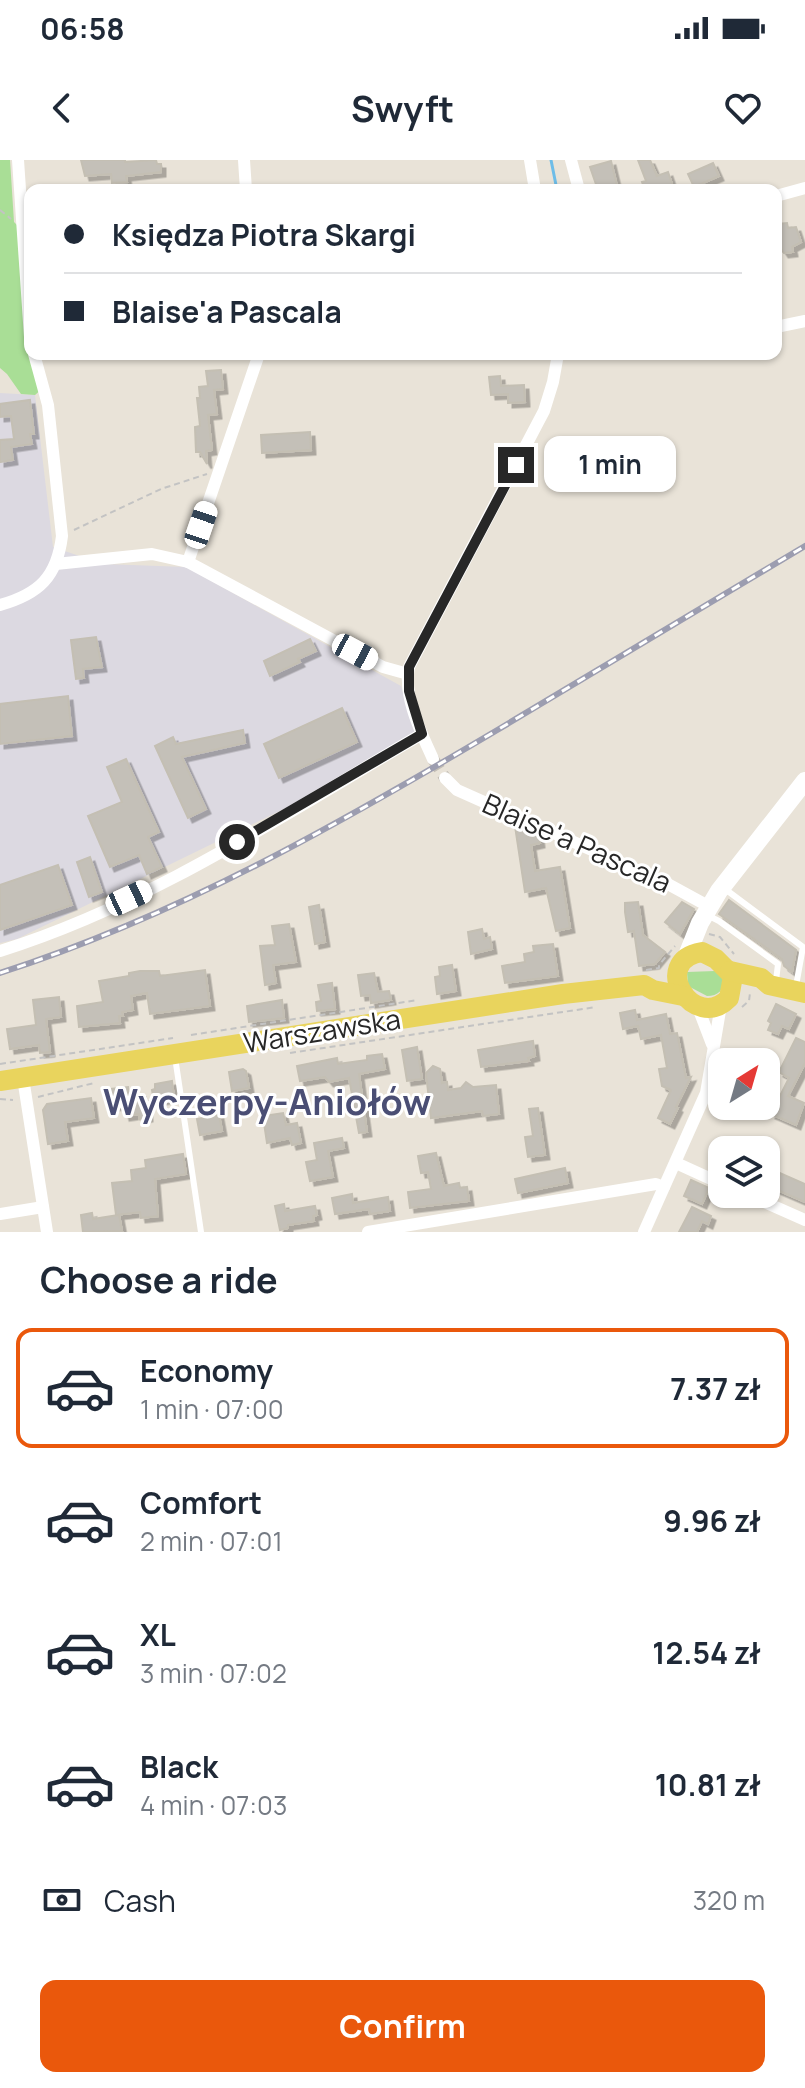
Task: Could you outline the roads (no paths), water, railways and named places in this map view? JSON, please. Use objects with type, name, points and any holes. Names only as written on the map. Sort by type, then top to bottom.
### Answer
[{"type":"main road","points":[[702,952],[713,956],[730,971],[761,978],[786,989],[740,993],[734,1003],[710,1007],[690,1001],[677,984],[682,954],[702,952]]},
{"type":"main road","name":"Warszawska","points":[[0,1081],[174,1046],[563,994],[645,978],[682,954]]},
{"type":"main road","points":[[730,971],[734,1003]]},
{"type":"main road","name":"Warszawska","points":[[645,978],[653,990],[690,1001]]},
{"type":"street","points":[[18,160],[24,248]]},
{"type":"street","points":[[244,160],[246,184]]},
{"type":"street","points":[[530,160],[534,184]]},
{"type":"street","points":[[571,160],[577,184]]},
{"type":"street","points":[[782,194],[805,188]]},
{"type":"street","points":[[782,326],[805,321]]},
{"type":"street","points":[[0,605],[31,594],[45,581],[56,564],[62,536],[48,405],[36,360]]},
{"type":"street","points":[[188,562],[257,360]]},
{"type":"street","points":[[433,759],[409,691],[408,674],[412,660],[544,411],[557,360]]},
{"type":"street","points":[[56,564],[152,554],[188,562],[383,667],[408,674]]},
{"type":"street","points":[[0,951],[47,936],[184,873],[422,734]]},
{"type":"street","name":"Blaise'a Pascala","points":[[445,778],[457,790],[666,883],[707,914]]},
{"type":"street","points":[[682,954],[722,887],[805,781]]},
{"type":"street","points":[[707,914],[713,956]]},
{"type":"street","points":[[690,1001],[712,1044]]},
{"type":"street","points":[[644,1232],[706,1093],[712,1044],[734,1003]]},
{"type":"street","points":[[23,1078],[47,1232]]},
{"type":"street","points":[[676,1163],[708,1178]]},
{"type":"street","points":[[368,1232],[656,1184],[664,1187]]},
{"type":"street","points":[[0,1214],[43,1207]]},
{"type":"street","points":[[778,1208],[805,1220]]},
{"type":"lane","points":[[722,887],[803,947],[786,989]]},
{"type":"lane","points":[[707,914],[778,964],[786,989]]},
{"type":"lane","points":[[174,1046],[201,1232]]},
{"type":"waterway","points":[[551,160],[556,184]]},
{"type":"tunnel","points":[[433,759],[445,778]]},
{"type":"railway","points":[[0,973],[131,924],[194,896],[317,833],[438,765],[805,546]]},
{"type":"district","name":"Wyczerpy-Aniołów","points":[[267,1102]]}]
